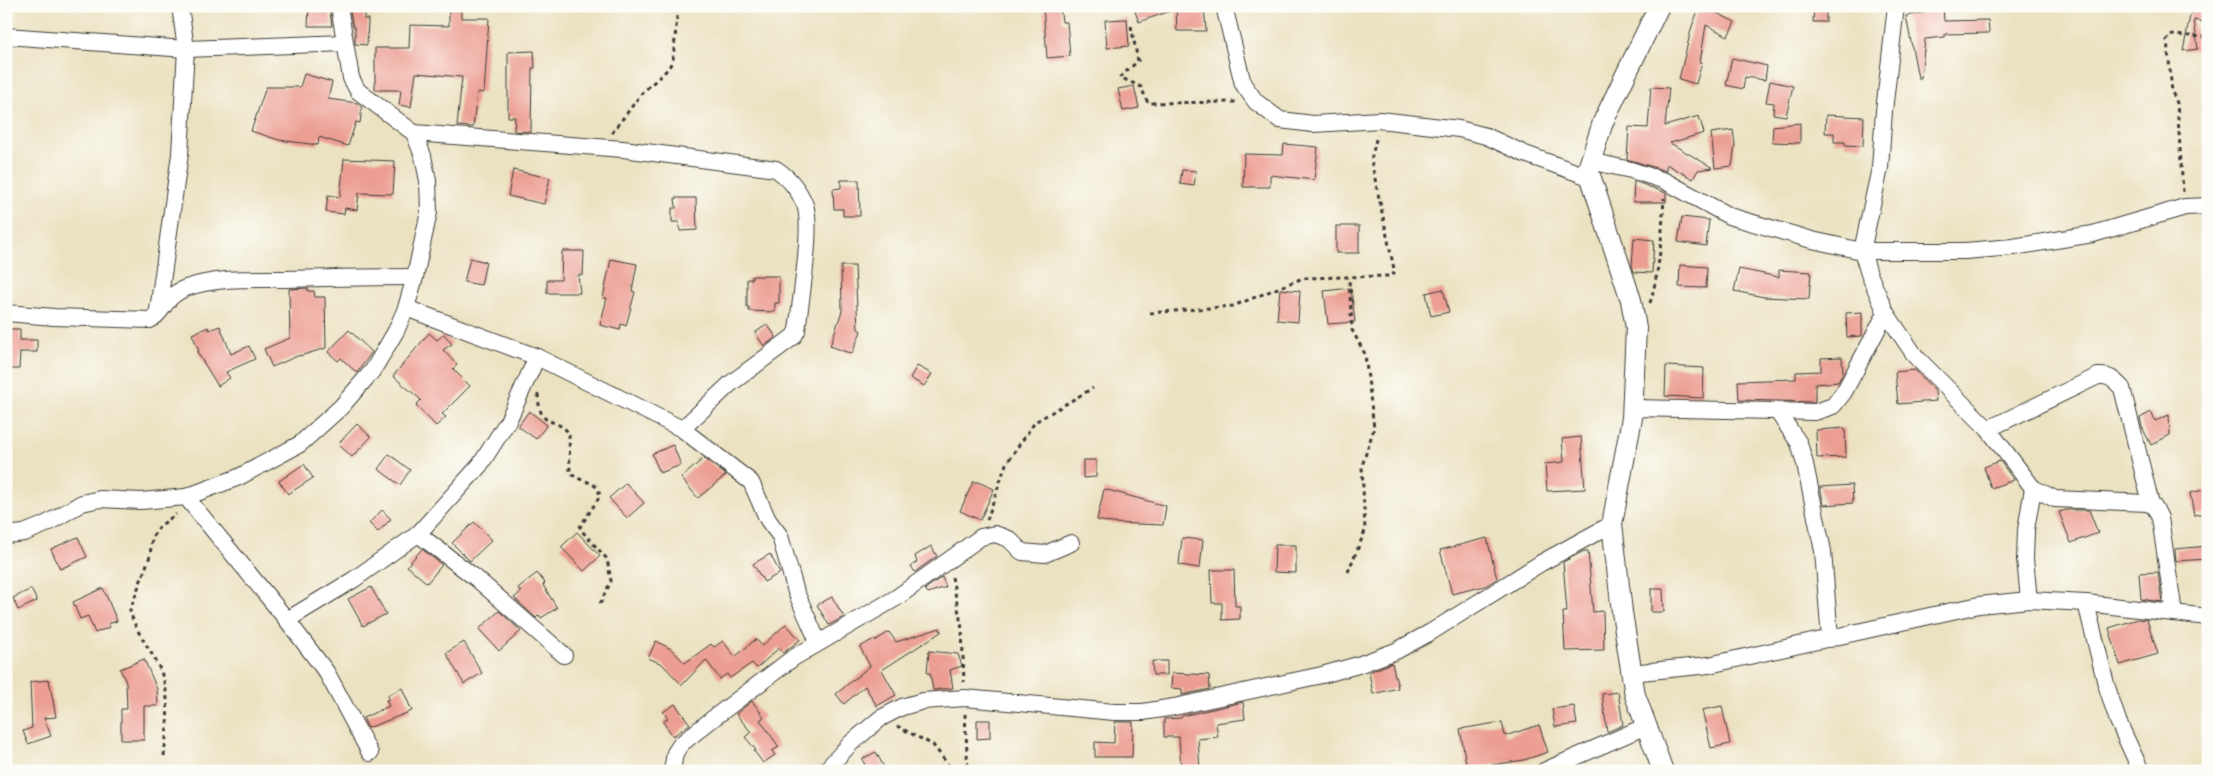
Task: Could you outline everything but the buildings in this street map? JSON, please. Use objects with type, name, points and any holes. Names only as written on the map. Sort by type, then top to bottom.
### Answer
[{"type":"street","points":[[158,312],[180,154],[186,48],[180,6]]},
{"type":"street","points":[[6,535],[24,532],[46,524],[82,503],[100,499],[141,501],[188,500],[239,477],[300,444],[340,407],[372,370],[396,331],[406,308],[415,277],[429,212],[428,181],[423,156],[414,133],[358,91],[351,78],[339,6]]},
{"type":"street","points":[[1224,6],[1243,84],[1256,102],[1280,120],[1313,124],[1380,120],[1459,129],[1486,136],[1525,154],[1590,169],[1631,170],[1665,181],[1729,216],[1812,240],[1862,251],[1955,251],[2014,247],[2093,234],[2184,207],[2208,206]]},
{"type":"street","points":[[1659,6],[1603,122],[1590,169],[1631,300],[1636,328],[1633,408],[1612,524],[1622,612],[1635,695],[1663,771]]},
{"type":"street","points":[[1896,6],[1884,111],[1880,168],[1862,251],[1886,313],[1916,357],[1988,429],[2033,488],[2054,499],[2151,504]]},
{"type":"street","points":[[6,36],[186,48],[345,43]]},
{"type":"street","points":[[414,133],[601,148],[776,169],[788,177],[804,204],[808,222],[797,331],[793,337],[730,384],[682,429]]},
{"type":"street","points":[[6,313],[150,320],[169,297],[186,288],[204,283],[249,279],[415,277]]},
{"type":"street","points":[[406,308],[682,429],[751,482],[768,520],[780,536],[796,592],[818,642]]},
{"type":"street","points":[[1633,408],[1815,412],[1833,406],[1844,392],[1886,313]]},
{"type":"street","points":[[287,620],[353,580],[418,534],[480,465],[508,420],[534,364]]},
{"type":"street","points":[[1988,429],[2098,376],[2106,375],[2113,379],[2122,388],[2151,504],[2158,510],[2174,613]]},
{"type":"street","points":[[1777,411],[1799,443],[1805,464],[1823,550],[1830,639]]},
{"type":"street","points":[[2029,600],[2025,559],[2026,530],[2033,488]]},
{"type":"street","points":[[188,500],[287,620],[327,673],[370,753]]},
{"type":"street","points":[[825,771],[851,743],[881,718],[902,707],[923,701],[965,698],[1114,712],[1143,712],[1322,675],[1396,651],[1448,622],[1541,563],[1612,524]]},
{"type":"street","points":[[418,534],[477,579],[564,655]]},
{"type":"street","points":[[672,771],[675,753],[682,744],[793,658],[896,598],[981,537],[995,534],[1009,539],[1022,552],[1045,554],[1071,543]]},
{"type":"street","points":[[1631,673],[1709,666],[1979,604],[2029,600],[2086,603],[2208,617]]},
{"type":"street","points":[[2086,603],[2106,684],[2118,721],[2141,771]]},
{"type":"street","points":[[1544,771],[1646,726]]},
{"type":"path","points":[[601,148],[642,93],[668,69],[673,60],[678,6]]},
{"type":"path","points":[[1131,26],[1138,61],[1120,77],[1141,87],[1148,103],[1256,102]]},
{"type":"path","points":[[2184,207],[2176,102],[2172,92],[2167,40],[2170,35],[2208,37]]},
{"type":"path","points":[[1150,313],[1233,306],[1303,278],[1388,276],[1395,272],[1371,160],[1380,120]]},
{"type":"path","points":[[1636,328],[1649,304],[1656,282],[1662,242],[1665,181]]},
{"type":"path","points":[[1348,572],[1365,532],[1362,466],[1374,428],[1366,354],[1352,330],[1349,278]]},
{"type":"path","points":[[534,364],[541,415],[546,420],[565,428],[569,433],[570,472],[573,476],[596,485],[599,489],[600,496],[580,527],[582,532],[607,559],[611,581],[600,604]]},
{"type":"path","points":[[981,537],[1006,464],[1035,422],[1093,388]]},
{"type":"path","points":[[164,756],[168,713],[162,675],[143,642],[130,610],[150,556],[152,537],[155,531],[188,500]]},
{"type":"path","points":[[949,559],[962,629],[965,738],[968,771]]},
{"type":"path","points":[[881,718],[933,745],[953,771]]}]
